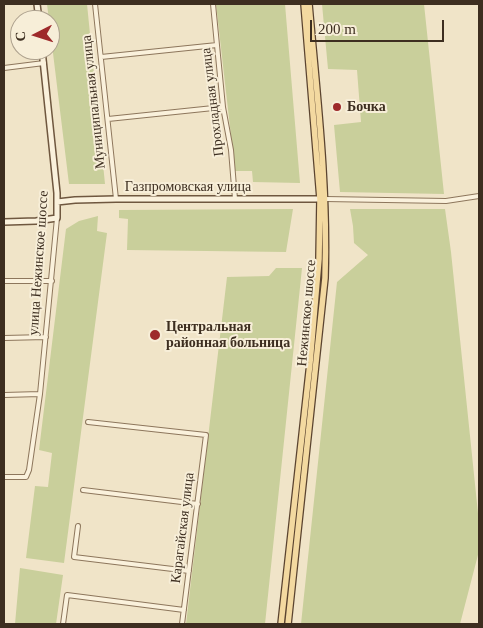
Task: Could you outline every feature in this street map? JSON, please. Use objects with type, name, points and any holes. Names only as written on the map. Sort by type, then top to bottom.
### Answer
[{"type":"main road","name":"Нежинское шоссе","points":[[281,624],[318,283],[323,199],[304,4]]},
{"type":"main road","name":"Нежинское шоссе","points":[[288,624],[325,278],[323,199],[309,4]]},
{"type":"main road","name":"улица Нежинское шоссе","points":[[44,60],[57,218]]},
{"type":"main road","name":"Газпромовская улица","points":[[57,202],[116,198],[323,199]]},
{"type":"main road","points":[[4,222],[57,218]]},
{"type":"street","name":"Муниципальная улица","points":[[95,4],[116,198]]},
{"type":"street","name":"Прохладная улица","points":[[212,4],[223,107],[229,138],[234,199]]},
{"type":"street","points":[[101,57],[217,45]]},
{"type":"street","points":[[4,68],[44,63]]},
{"type":"street","points":[[108,119],[223,107]]},
{"type":"street","points":[[323,199],[446,201],[479,196]]},
{"type":"street","name":"улица Нежинское шоссе","points":[[4,477],[26,477],[29,470],[40,394],[57,218]]},
{"type":"street","points":[[4,281],[52,280]]},
{"type":"street","points":[[4,338],[46,337]]},
{"type":"street","points":[[4,395],[40,394]]},
{"type":"street","name":"Карагайская улица","points":[[88,422],[206,435],[182,624]]},
{"type":"street","points":[[83,490],[198,504]]},
{"type":"street","points":[[78,526],[74,557],[189,571]]},
{"type":"street","points":[[63,624],[67,595],[184,610]]},
{"type":"green space","points":[[47,4],[87,4],[105,184],[69,184],[54,60],[60,60],[60,10],[48,10]]},
{"type":"green space","points":[[216,4],[285,4],[300,183],[253,182],[252,171],[235,171]]},
{"type":"green space","points":[[322,4],[424,4],[444,194],[340,192],[334,125],[361,122],[357,70],[328,69]]},
{"type":"green space","points":[[293,209],[286,252],[127,250],[128,219],[119,218],[119,210]]},
{"type":"green space","points":[[350,209],[445,209],[479,523],[479,551],[460,624],[301,624],[337,282],[368,255],[354,243]]},
{"type":"green space","points":[[98,216],[97,231],[107,233],[64,563],[26,558],[35,486],[48,487],[52,453],[39,450],[66,229],[79,221]]},
{"type":"green space","points":[[276,268],[302,268],[265,624],[186,624],[227,277],[269,276]]},
{"type":"green space","points":[[20,568],[63,575],[56,624],[15,624]]},
{"type":"place","name":"Бочка","points":[[337,107]]},
{"type":"place","name":"Центральная районная больница","points":[[155,335]]}]
